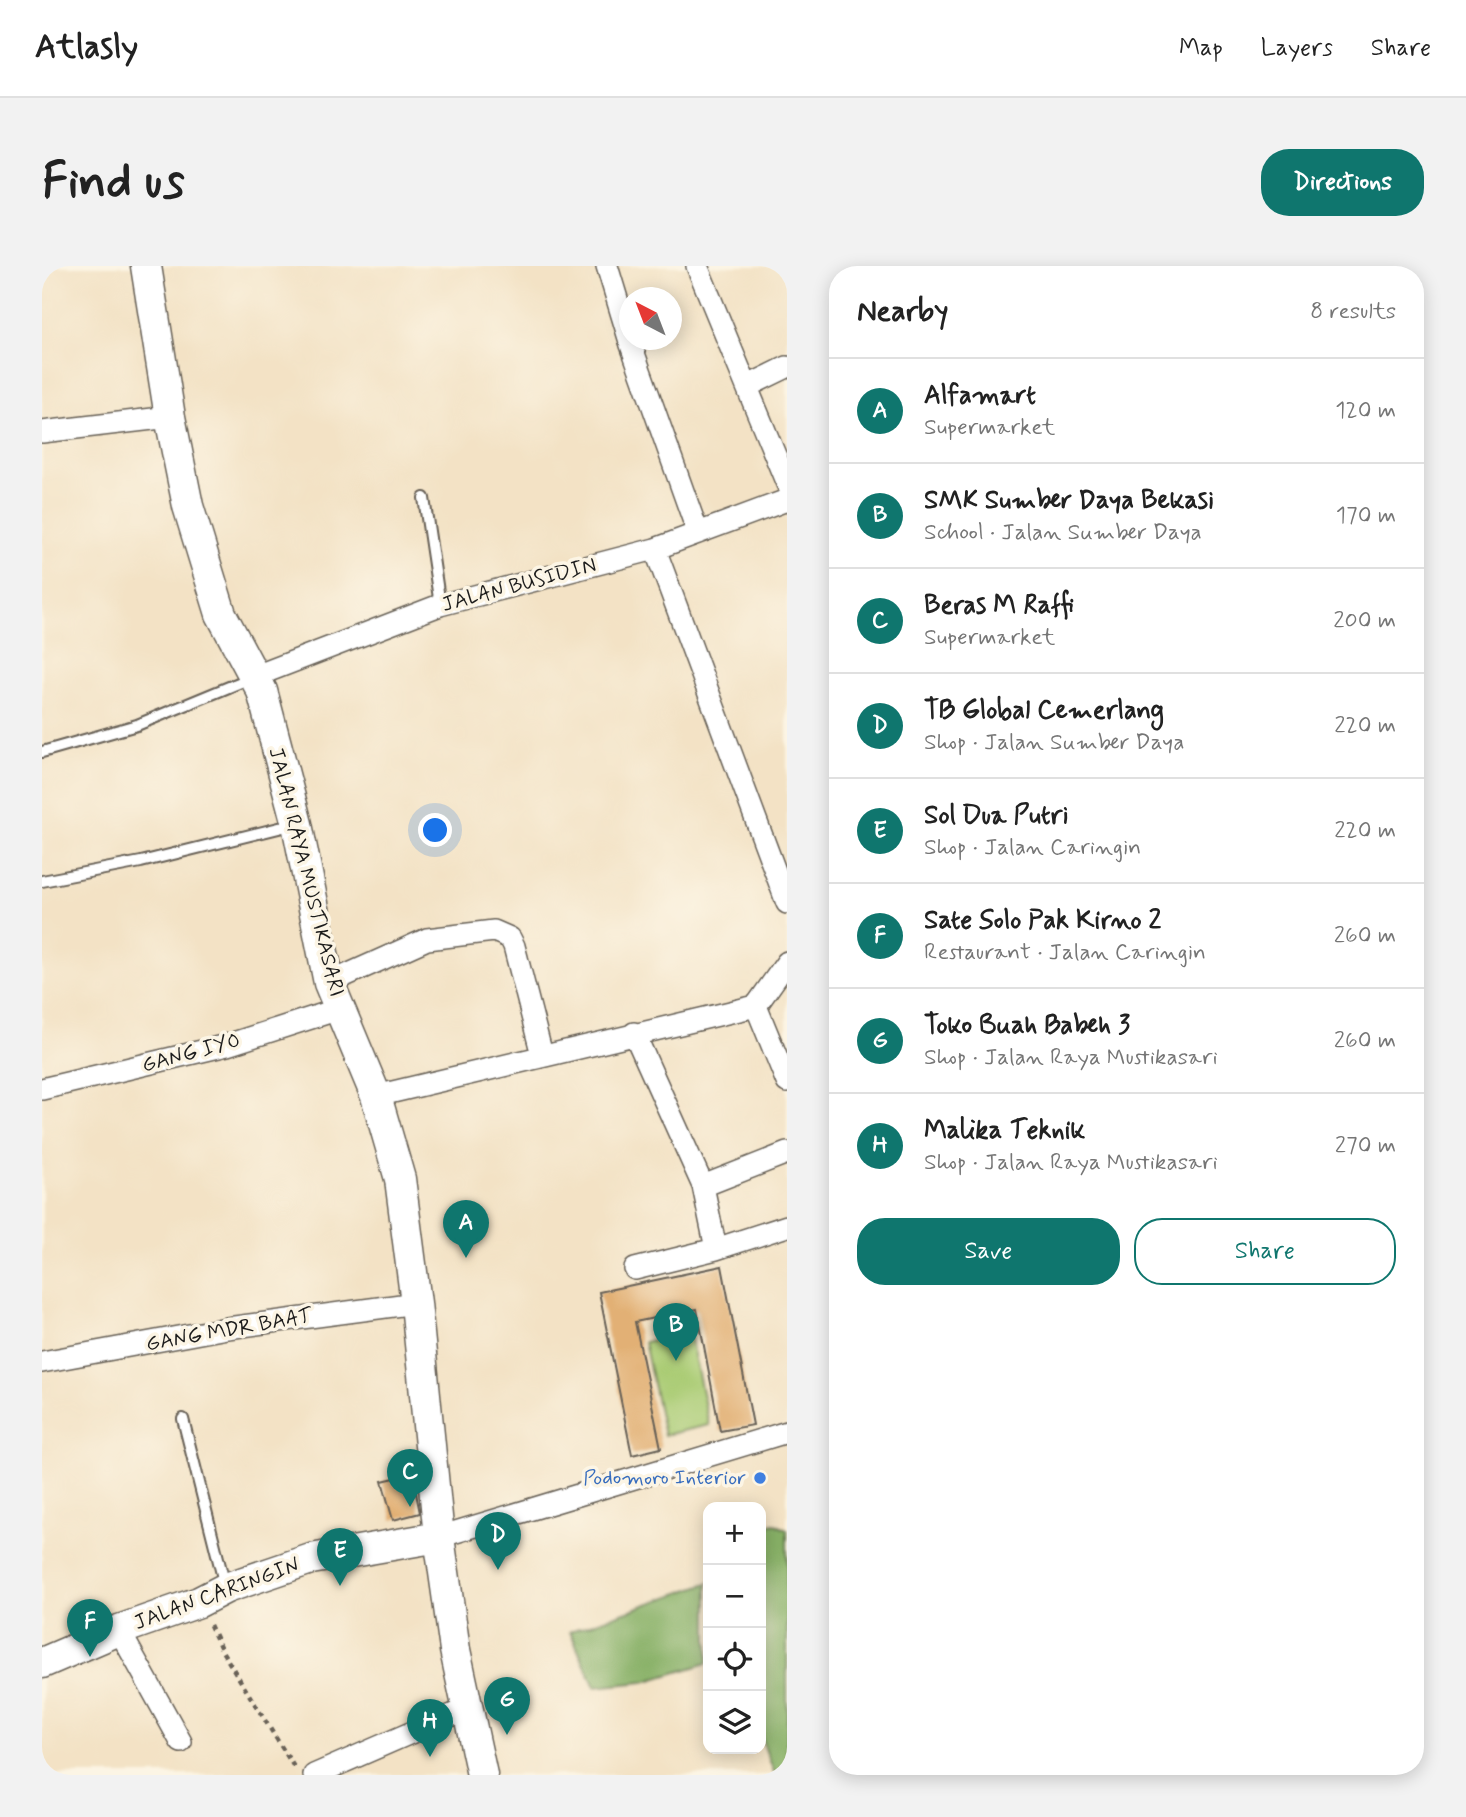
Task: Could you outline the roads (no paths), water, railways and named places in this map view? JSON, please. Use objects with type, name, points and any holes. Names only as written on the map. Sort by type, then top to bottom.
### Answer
[{"type":"main road","name":"JALAN RAYA MUSTIKASARI","points":[[146,266],[170,417],[188,506],[221,614],[262,691],[298,824],[334,996],[376,1096],[400,1179],[416,1303],[439,1536],[455,1650],[482,1775]]},
{"type":"main road","name":"JALAN CARINGIN","points":[[42,1663],[118,1630],[199,1602],[226,1588],[311,1559],[439,1536]]},
{"type":"street","points":[[607,266],[698,533]]},
{"type":"street","points":[[696,266],[787,484]]},
{"type":"street","points":[[748,386],[787,367]]},
{"type":"street","points":[[42,432],[170,417]]},
{"type":"street","name":"JALAN BUSIDIN","points":[[253,677],[440,604],[655,549],[787,499]]},
{"type":"street","points":[[655,549],[787,903]]},
{"type":"street","name":"GANG IYO","points":[[42,1090],[227,1045],[334,996],[427,939],[494,931],[503,933],[514,946],[542,1055]]},
{"type":"street","points":[[376,1096],[756,1006],[787,962]]},
{"type":"street","points":[[756,1006],[787,1082]]},
{"type":"street","points":[[634,1033],[703,1186],[716,1249]]},
{"type":"street","points":[[703,1186],[787,1153]]},
{"type":"street","points":[[635,1269],[716,1249],[787,1226]]},
{"type":"street","name":"GANG MDR BAAT","points":[[42,1362],[227,1328],[416,1303]]},
{"type":"street","points":[[439,1536],[787,1432]]},
{"type":"street","points":[[118,1630],[181,1742]]},
{"type":"street","points":[[314,1775],[468,1708]]},
{"type":"lane","points":[[424,498],[440,604]]},
{"type":"lane","points":[[42,752],[137,725],[253,677]]},
{"type":"lane","points":[[42,881],[152,859],[298,824]]},
{"type":"lane","points":[[183,1419],[226,1588]]},
{"type":"place","name":"Alfamart","points":[[466,1258]]},
{"type":"place","name":"SMK Sumber Daya Bekasi","points":[[676,1361]]},
{"type":"place","name":"Podomoro Interior","points":[[760,1478]]},
{"type":"place","name":"Beras M Raffi","points":[[410,1507]]},
{"type":"place","name":"TB Global Cemerlang","points":[[498,1570]]},
{"type":"place","name":"Sol Dua Putri","points":[[340,1586]]},
{"type":"place","name":"Sate Solo Pak Kirno 2","points":[[90,1657]]},
{"type":"place","name":"Toko Buah Babeh 3","points":[[507,1735]]},
{"type":"place","name":"Malika Teknik","points":[[430,1757]]}]
